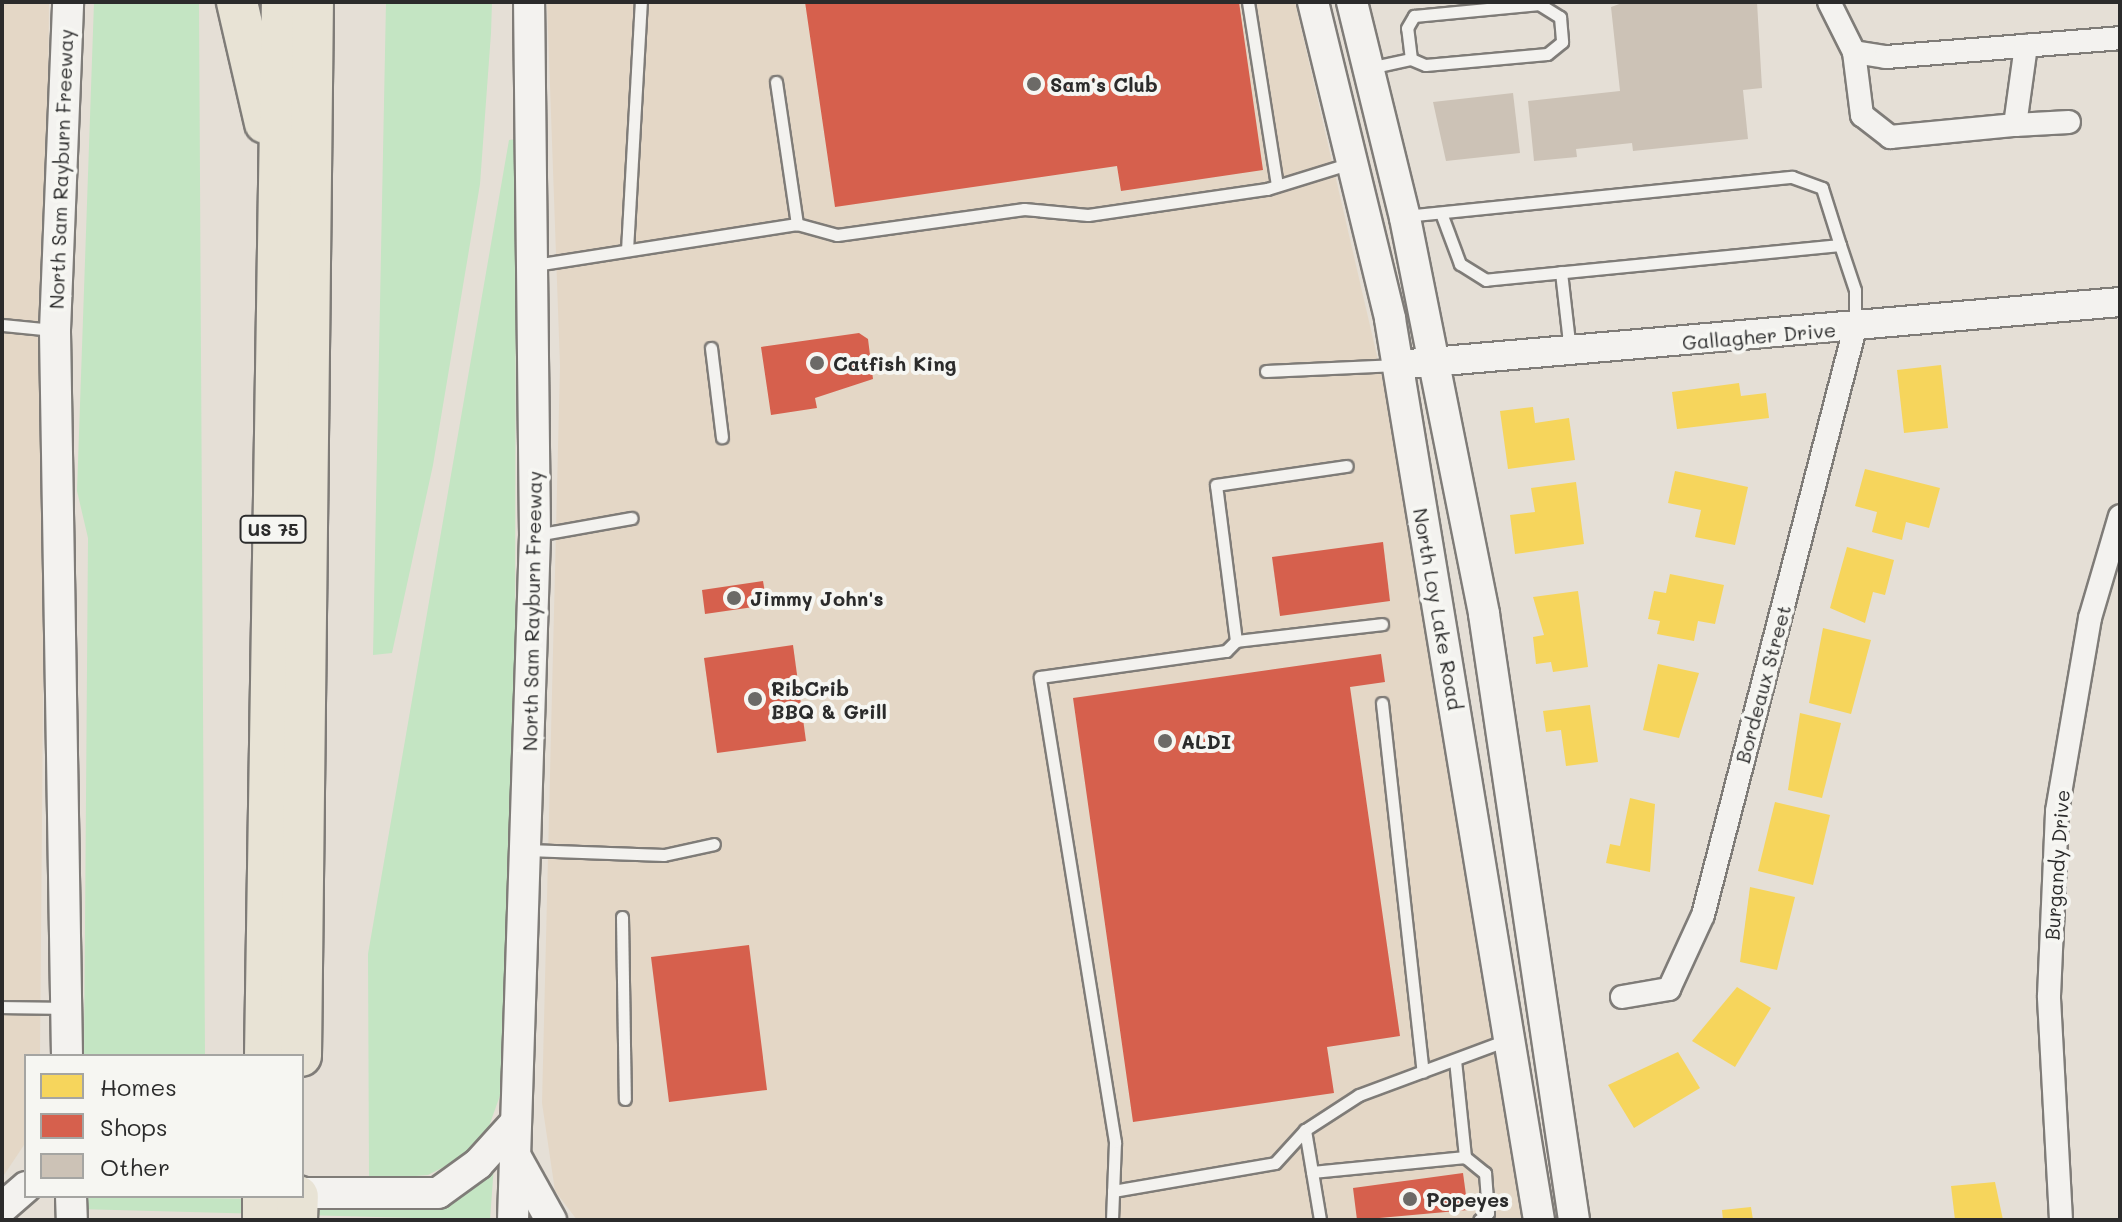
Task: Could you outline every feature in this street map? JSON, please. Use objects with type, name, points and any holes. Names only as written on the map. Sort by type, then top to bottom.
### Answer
[{"type":"highway","points":[[237,2],[279,185]]},
{"type":"highway","name":"US 75","points":[[265,1054],[282,2]]},
{"type":"highway","name":"US 75","points":[[301,1054],[313,2]]},
{"type":"highway","points":[[263,1198],[263,1220]]},
{"type":"highway","points":[[297,1220],[300,1198]]},
{"type":"main road","name":"North Sam Rayburn Freeway","points":[[67,1054],[55,330],[68,2]]},
{"type":"main road","name":"North Sam Rayburn Freeway","points":[[513,1220],[535,535],[529,2]]},
{"type":"main road","name":"North Loy Lake Road","points":[[1313,2],[1397,365],[1539,1220]]},
{"type":"main road","name":"North Loy Lake Road","points":[[1352,2],[1404,216],[1484,614],[1574,1220]]},
{"type":"main road","points":[[304,1194],[438,1193],[478,1164],[515,1123]]},
{"type":"main road","points":[[516,1157],[551,1220]]},
{"type":"main road","points":[[2,1208],[24,1189]]},
{"type":"main road","points":[[71,1198],[72,1220]]},
{"type":"street","points":[[1829,2],[1854,52],[1862,115],[1890,137],[2069,122]]},
{"type":"street","points":[[1854,52],[1886,57],[2120,38]]},
{"type":"street","points":[[2015,125],[2026,46]]},
{"type":"street","name":"Gallagher Drive","points":[[1397,365],[1855,328],[2120,302]]},
{"type":"street","name":"Bordeaux Street","points":[[1622,997],[1669,989],[1703,915],[1855,328]]},
{"type":"street","name":"Burgandy Drive","points":[[2061,1220],[2049,996],[2057,811],[2090,618],[2120,516]]},
{"type":"lane","points":[[627,250],[641,2]]},
{"type":"lane","points":[[1248,2],[1277,185]]},
{"type":"lane","points":[[1368,68],[1411,59],[1425,65],[1547,54],[1562,42],[1560,17],[1539,4],[1414,16],[1407,28],[1411,59]]},
{"type":"lane","points":[[776,82],[797,224]]},
{"type":"lane","points":[[534,265],[797,224],[837,235],[1024,209],[1088,215],[1277,185],[1351,163]]},
{"type":"lane","points":[[1404,216],[1792,177],[1822,188],[1855,290],[1855,328]]},
{"type":"lane","points":[[1441,213],[1471,276],[1561,272],[1840,245]]},
{"type":"lane","points":[[1561,272],[1570,351]]},
{"type":"lane","points":[[2,325],[55,330]]},
{"type":"lane","points":[[711,348],[722,437]]},
{"type":"lane","points":[[1266,371],[1397,365]]},
{"type":"lane","points":[[1236,641],[1216,485],[1347,466]]},
{"type":"lane","points":[[535,535],[631,518]]},
{"type":"lane","points":[[1112,1220],[1115,1142],[1040,677],[1226,651],[1236,641],[1382,624]]},
{"type":"lane","points":[[1382,703],[1423,1072]]},
{"type":"lane","points":[[526,850],[664,855],[714,844]]},
{"type":"lane","points":[[622,917],[625,1099]]},
{"type":"lane","points":[[2,1007],[65,1008]]},
{"type":"lane","points":[[1113,1191],[1275,1163],[1305,1130],[1359,1095],[1511,1038]]},
{"type":"lane","points":[[1455,1060],[1465,1157]]},
{"type":"lane","points":[[1305,1130],[1320,1220]]},
{"type":"lane","points":[[1312,1172],[1465,1157],[1485,1173],[1488,1213],[1479,1220]]},
{"type":"shaded area","points":[[2,2],[49,2],[40,1054],[24,1054],[24,1145],[2,1178]]},
{"type":"shaded area","points":[[547,2],[1295,2],[1387,399],[1464,827],[1522,1220],[577,1220],[555,1191],[542,1103],[560,366]]},
{"type":"green space","points":[[94,2],[199,2],[205,1054],[84,1054],[88,538],[77,491]]},
{"type":"green space","points":[[386,2],[492,2],[480,184],[433,465],[392,653],[373,655]]},
{"type":"green space","points":[[516,139],[515,669],[503,1087],[487,1132],[469,1154],[428,1175],[378,1179],[369,1177],[368,954],[509,140]]},
{"type":"green space","points":[[494,1165],[490,1220],[77,1209],[77,1198],[373,1201]]},
{"type":"building: Homes","points":[[1941,365],[1948,428],[1904,433],[1897,370]]},
{"type":"building: Homes","points":[[1739,383],[1741,396],[1766,393],[1769,418],[1677,429],[1672,392]]},
{"type":"building: Homes","points":[[1533,407],[1535,423],[1569,418],[1575,460],[1508,469],[1500,411]]},
{"type":"building: Homes","points":[[1865,469],[1940,488],[1929,528],[1906,522],[1902,540],[1872,532],[1877,512],[1855,506]]},
{"type":"building: Homes","points":[[1675,471],[1748,487],[1735,545],[1695,537],[1701,510],[1668,503]]},
{"type":"building: Homes","points":[[1576,482],[1584,544],[1515,554],[1510,515],[1535,512],[1531,488]]},
{"type":"building: Homes","points":[[1847,547],[1894,560],[1885,595],[1873,592],[1865,623],[1830,608]]},
{"type":"building: Homes","points":[[1670,574],[1724,585],[1715,624],[1698,621],[1694,641],[1657,634],[1660,621],[1648,619],[1654,591],[1666,593]]},
{"type":"building: Homes","points":[[1578,591],[1588,667],[1553,672],[1551,662],[1536,664],[1533,637],[1544,635],[1533,597]]},
{"type":"building: Homes","points":[[1823,628],[1871,640],[1851,714],[1809,703]]},
{"type":"building: Homes","points":[[1658,664],[1699,673],[1679,738],[1643,730]]},
{"type":"building: Homes","points":[[1590,705],[1598,762],[1566,766],[1561,730],[1546,732],[1543,711]]},
{"type":"building: Homes","points":[[1800,713],[1841,723],[1822,798],[1788,790]]},
{"type":"building: Homes","points":[[1630,798],[1655,804],[1650,872],[1606,863],[1610,844],[1620,846]]},
{"type":"building: Homes","points":[[1775,802],[1830,815],[1813,885],[1758,871]]},
{"type":"building: Homes","points":[[1750,887],[1795,897],[1777,970],[1740,962]]},
{"type":"building: Homes","points":[[1737,987],[1771,1008],[1735,1067],[1692,1041]]},
{"type":"building: Homes","points":[[1678,1052],[1700,1088],[1634,1128],[1608,1085]]},
{"type":"building: Homes","points":[[1995,1182],[2003,1220],[1955,1220],[1951,1186]]},
{"type":"building: Homes","points":[[1751,1207],[1753,1220],[1723,1220],[1722,1210]]},
{"type":"building: Shops","name":"Sam's Club","points":[[805,2],[1239,2],[1263,170],[1121,191],[1117,166],[835,207]]},
{"type":"building: Shops","name":"Catfish King","points":[[859,333],[868,339],[873,379],[815,398],[817,408],[771,415],[761,347]]},
{"type":"building: Shops","points":[[1383,542],[1390,601],[1280,616],[1272,557]]},
{"type":"building: Shops","name":"Jimmy John's","points":[[763,581],[767,605],[705,614],[702,590]]},
{"type":"building: Shops","name":"RibCrib BBQ & Grill","points":[[793,645],[806,741],[717,753],[704,658]]},
{"type":"building: Shops","points":[[1381,654],[1385,682],[1350,687],[1400,1036],[1327,1047],[1334,1093],[1133,1122],[1073,698]]},
{"type":"building: Shops","points":[[749,945],[767,1090],[669,1102],[651,957]]},
{"type":"building: Shops","name":"Popeyes","points":[[1463,1173],[1468,1210],[1357,1220],[1353,1188]]},
{"type":"building: Other","points":[[1625,2],[1757,2],[1762,88],[1743,90],[1748,139],[1633,151],[1632,143],[1576,149],[1577,157],[1534,161],[1528,101],[1620,91],[1611,7]]},
{"type":"building: Other","points":[[1513,93],[1520,153],[1446,161],[1433,102]]},
{"type":"place","name":"Sam's Club","points":[[1034,84]]},
{"type":"place","name":"Catfish King","points":[[817,363]]},
{"type":"place","name":"Jimmy John's","points":[[734,598]]},
{"type":"place","name":"RibCrib BBQ & Grill","points":[[755,699]]},
{"type":"place","name":"ALDI","points":[[1165,741]]},
{"type":"place","name":"Popeyes","points":[[1410,1199]]}]
